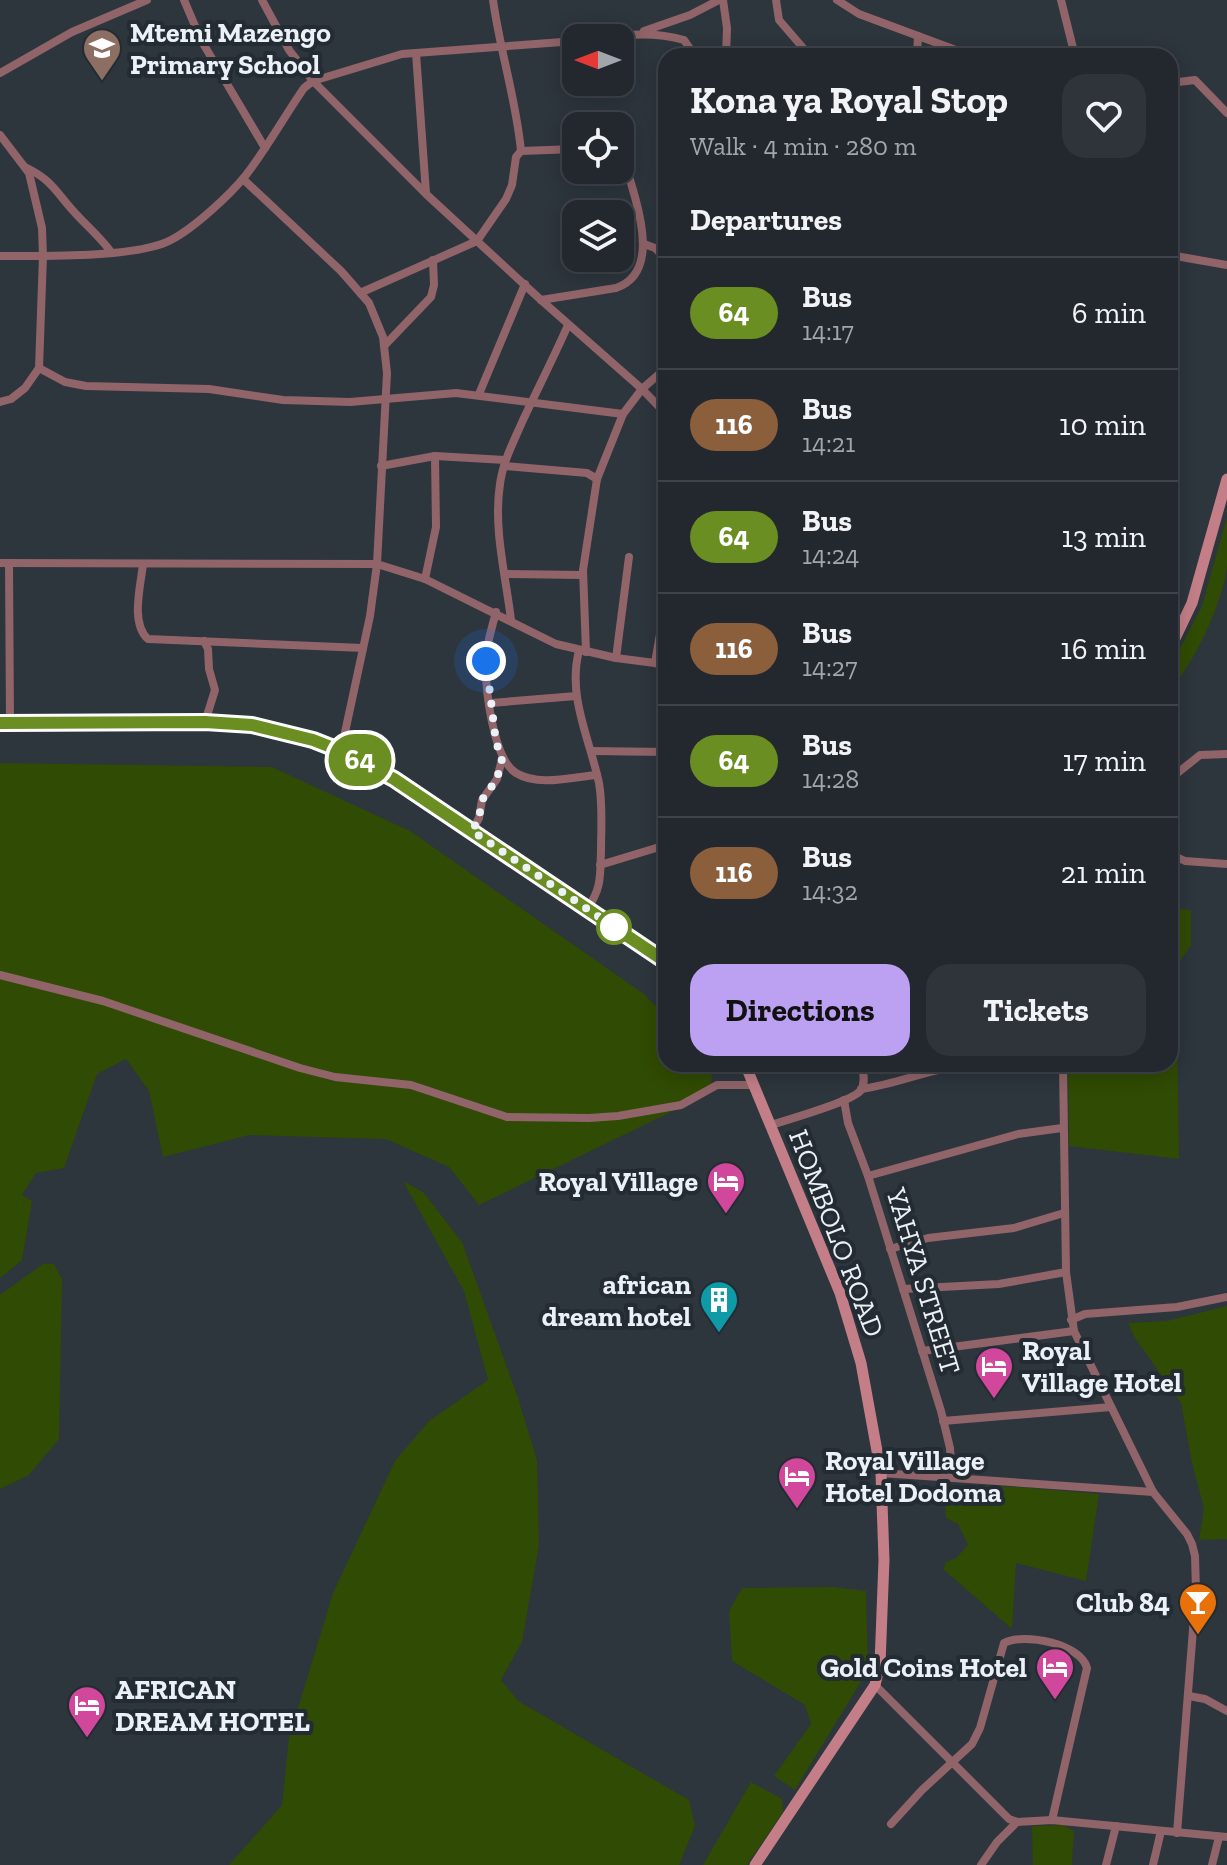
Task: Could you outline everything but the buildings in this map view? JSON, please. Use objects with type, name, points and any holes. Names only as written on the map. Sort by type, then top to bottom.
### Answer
[{"type":"street","points":[[0,73],[72,32],[147,0]]},
{"type":"street","points":[[184,0],[201,40],[265,148]]},
{"type":"street","points":[[262,0],[289,50],[313,81],[426,194],[658,406]]},
{"type":"street","points":[[360,293],[477,241],[506,199],[512,185],[516,157],[521,151],[517,112],[499,47],[493,0]]},
{"type":"street","points":[[634,34],[690,15],[721,0],[727,28],[726,48]]},
{"type":"street","points":[[776,0],[779,20],[803,48]]},
{"type":"street","points":[[837,0],[859,14],[950,48]]},
{"type":"street","points":[[1061,0],[1073,48]]},
{"type":"street","points":[[640,33],[684,40],[690,48]]},
{"type":"street","points":[[917,48],[918,36]]},
{"type":"street","points":[[0,256],[111,252],[153,247],[171,240],[243,179],[304,88],[313,81],[402,54],[562,42]]},
{"type":"street","points":[[416,53],[426,194]]},
{"type":"street","points":[[1178,82],[1195,80],[1227,113]]},
{"type":"street","points":[[0,135],[29,173],[42,228],[43,256],[39,368],[25,388],[11,399],[0,402]]},
{"type":"street","points":[[521,151],[562,150]]},
{"type":"street","points":[[25,167],[53,184],[111,252]]},
{"type":"street","points":[[243,179],[369,303],[383,337],[387,373],[377,564],[370,616],[341,751]]},
{"type":"street","points":[[541,300],[624,285],[635,275],[644,244],[631,184]]},
{"type":"street","points":[[644,244],[658,251]]},
{"type":"street","points":[[1178,257],[1227,265]]},
{"type":"street","points":[[384,346],[431,297],[433,260]]},
{"type":"street","points":[[479,394],[525,284]]},
{"type":"street","points":[[511,620],[498,514],[499,488],[505,463],[530,402],[550,368],[568,325]]},
{"type":"street","points":[[39,368],[65,382],[86,386],[209,389],[283,400],[350,402],[385,397],[479,394],[623,414]]},
{"type":"street","points":[[587,909],[601,882],[601,797],[576,696],[575,671],[582,651],[583,575],[597,479],[623,414],[642,389],[658,375]]},
{"type":"street","points":[[381,466],[435,456],[587,473],[597,479]]},
{"type":"street","points":[[425,579],[436,527],[435,456]]},
{"type":"street","points":[[1178,632],[1192,603],[1227,479]]},
{"type":"street","points":[[616,658],[629,557]]},
{"type":"street","points":[[658,664],[582,651],[532,633],[496,612],[425,579],[377,564],[4,563],[5,723],[205,722],[286,731],[341,751],[394,779],[658,957]]},
{"type":"street","points":[[143,564],[139,612],[144,636],[160,641],[363,648]]},
{"type":"street","points":[[505,574],[583,575]]},
{"type":"street","points":[[496,612],[486,661],[496,742],[502,759],[514,772],[533,779],[597,775]]},
{"type":"street","points":[[204,641],[215,690],[205,722]]},
{"type":"street","points":[[655,663],[658,646]]},
{"type":"street","points":[[491,703],[576,696]]},
{"type":"street","points":[[591,751],[658,752]]},
{"type":"street","points":[[1178,773],[1200,755],[1227,754]]},
{"type":"street","points":[[472,831],[479,818],[482,800],[497,779],[502,759]]},
{"type":"street","points":[[600,865],[658,847]]},
{"type":"street","points":[[1178,857],[1194,863],[1227,864]]},
{"type":"street","points":[[0,975],[103,1001],[224,1044],[323,1074],[411,1085],[507,1117],[618,1116],[681,1105],[717,1085],[754,1085]]},
{"type":"street","name":"HOMBOLO ROAD","points":[[749,1072],[840,1293],[861,1363],[881,1473],[884,1560],[880,1664],[875,1685],[755,1865]]},
{"type":"street","points":[[861,1089],[863,1072]]},
{"type":"street","points":[[771,1125],[844,1100],[861,1089],[899,1083],[926,1072]]},
{"type":"street","points":[[1063,1072],[1066,1272],[1074,1331],[1153,1492],[1187,1534],[1195,1556],[1196,1591],[1177,1833]]},
{"type":"street","name":"YAHYA STREET","points":[[844,1100],[848,1123],[868,1176],[943,1421],[950,1448],[952,1477]]},
{"type":"street","points":[[868,1176],[1018,1134],[1062,1128]]},
{"type":"street","points":[[890,1249],[928,1238],[1014,1228],[1064,1213]]},
{"type":"street","points":[[903,1289],[990,1285],[1066,1272]]},
{"type":"street","points":[[1071,1320],[1085,1314],[1177,1307],[1227,1297]]},
{"type":"street","points":[[922,1351],[1074,1331]]},
{"type":"street","points":[[943,1421],[1111,1407]]},
{"type":"street","points":[[881,1473],[1153,1492]]},
{"type":"street","points":[[891,1824],[922,1790],[972,1744],[980,1728],[1004,1643],[1017,1638],[1076,1652],[1085,1658],[1087,1668],[1052,1820]]},
{"type":"street","points":[[875,1685],[1009,1819],[1017,1822],[1052,1820],[1223,1837],[1212,1865]]},
{"type":"street","points":[[1189,1696],[1205,1699],[1227,1711]]},
{"type":"street","points":[[981,1865],[997,1842],[1017,1822]]},
{"type":"street","points":[[1106,1865],[1116,1826]]},
{"type":"street","points":[[1153,1865],[1161,1831]]},
{"type":"green space","points":[[1227,517],[1227,567],[1219,599],[1198,648],[1178,681],[1178,652],[1202,606]]},
{"type":"green space","points":[[0,763],[272,767],[410,831],[644,994],[658,1009],[658,1072],[710,1072],[712,1075],[710,1093],[479,1205],[449,1167],[386,1139],[249,1135],[163,1157],[149,1091],[126,1059],[97,1074],[64,1168],[36,1173],[22,1195],[32,1201],[22,1260],[0,1278]]},
{"type":"green space","points":[[1178,909],[1191,910],[1191,945],[1178,964]]},
{"type":"green space","points":[[1068,1072],[1178,1072],[1179,1159],[1069,1146]]},
{"type":"green space","points":[[403,1181],[423,1192],[462,1242],[537,1460],[539,1545],[522,1642],[501,1680],[518,1701],[689,1800],[695,1826],[679,1865],[229,1865],[282,1805],[289,1738],[333,1593],[395,1461],[429,1421],[488,1380],[464,1291]]},
{"type":"green space","points":[[43,1264],[54,1264],[62,1279],[59,1439],[29,1475],[0,1489],[0,1295]]},
{"type":"green space","points":[[1227,1306],[1227,1539],[1199,1540],[1204,1508],[1181,1403],[1135,1338],[1128,1323],[1167,1321]]},
{"type":"green space","points":[[944,1485],[1099,1494],[1086,1581],[1016,1563],[1012,1629],[944,1570],[945,1563],[956,1558],[968,1545],[958,1524],[946,1518]]},
{"type":"green space","points":[[833,1587],[866,1591],[868,1670],[795,1790],[774,1776],[811,1724],[805,1705],[732,1661],[729,1611],[742,1588]]},
{"type":"green space","points":[[751,1782],[782,1799],[783,1812],[747,1865],[703,1865]]},
{"type":"green space","points":[[1063,1825],[1074,1831],[1072,1865],[1033,1865],[1032,1826]]},
{"type":"bus line","name":"64","points":[[0,723],[205,722],[252,725],[313,740],[394,779],[658,957]]},
{"type":"place","name":"Mtemi Mazengo Primary School","points":[[102,82]]},
{"type":"place","name":"Royal Village","points":[[726,1215]]},
{"type":"place","name":"african dream hotel","points":[[719,1334]]},
{"type":"place","name":"Royal Village Hotel","points":[[994,1400]]},
{"type":"place","name":"Royal Village Hotel Dodoma","points":[[797,1510]]},
{"type":"place","name":"Club 84","points":[[1198,1636]]},
{"type":"place","name":"Gold Coins Hotel","points":[[1055,1701]]},
{"type":"place","name":"AFRICAN DREAM HOTEL","points":[[87,1739]]},
{"type":"route","points":[[486,661],[496,742],[502,759],[497,779],[482,800],[479,818],[472,831],[614,927]]}]
